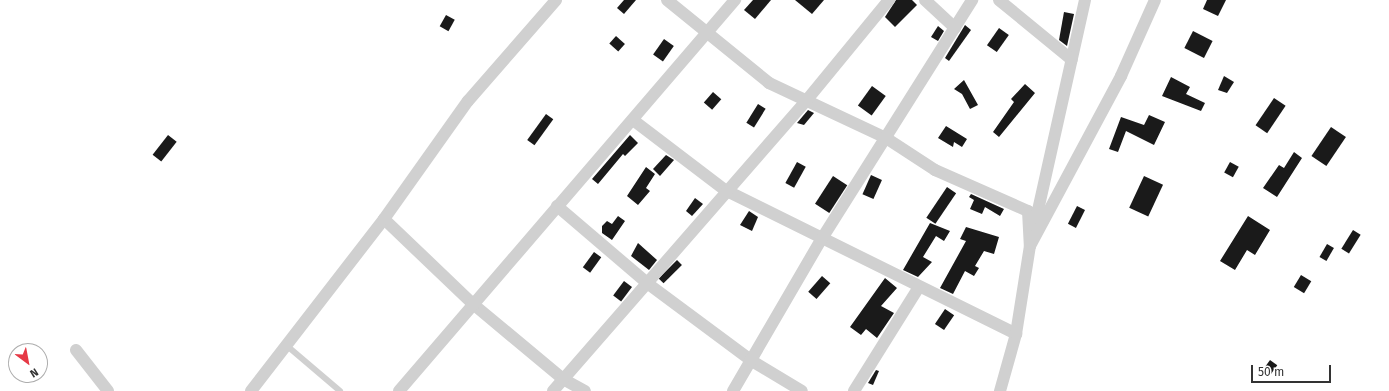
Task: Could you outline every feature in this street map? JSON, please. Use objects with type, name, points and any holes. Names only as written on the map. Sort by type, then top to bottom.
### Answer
[{"type":"street","points":[[251,391],[384,219],[468,101],[556,0]]},
{"type":"street","points":[[667,0],[705,33],[769,83],[886,138],[935,170],[1028,211],[1030,246]]},
{"type":"street","points":[[399,391],[472,304],[633,120],[705,33],[735,0]]},
{"type":"street","points":[[553,391],[726,190],[806,101],[889,0]]},
{"type":"street","points":[[925,0],[955,28]]},
{"type":"street","points":[[733,391],[752,361],[821,240],[972,0]]},
{"type":"street","points":[[999,0],[1072,60]]},
{"type":"street","points":[[1000,391],[1016,334],[1030,246],[1085,0]]},
{"type":"street","points":[[1030,246],[1121,76],[1155,0]]},
{"type":"street","points":[[633,120],[726,190],[821,240],[1016,334]]},
{"type":"street","points":[[557,206],[647,283],[752,361],[802,391]]},
{"type":"street","points":[[384,219],[472,304],[563,379],[585,391]]},
{"type":"street","points":[[854,391],[919,287]]},
{"type":"street","points":[[76,350],[108,391]]},
{"type":"lane","points":[[286,345],[340,391]]},
{"type":"building","points":[[624,0],[636,0],[624,14],[617,8]]},
{"type":"building","points":[[753,0],[771,0],[755,19],[744,10]]},
{"type":"building","points":[[795,0],[824,0],[812,14]]},
{"type":"building","points":[[896,0],[912,0],[917,5],[895,27],[885,17]]},
{"type":"building","points":[[1207,0],[1226,0],[1218,16],[1203,9]]},
{"type":"building","points":[[1064,12],[1074,14],[1067,46],[1059,40]]},
{"type":"building","points":[[446,15],[455,20],[448,31],[440,26]]},
{"type":"building","points":[[965,25],[971,30],[949,61],[945,58]]},
{"type":"building","points":[[938,26],[944,31],[938,41],[931,37]]},
{"type":"building","points":[[999,28],[1009,35],[997,52],[987,45]]},
{"type":"building","points":[[1193,31],[1213,41],[1204,58],[1184,48]]},
{"type":"building","points":[[616,36],[625,44],[618,51],[609,43]]},
{"type":"building","points":[[664,39],[674,46],[663,61],[653,55]]},
{"type":"building","points":[[1224,76],[1234,82],[1227,93],[1218,90]]},
{"type":"building","points":[[1171,77],[1190,87],[1186,94],[1205,103],[1201,111],[1162,96]]},
{"type":"building","points":[[964,80],[978,105],[970,109],[962,94],[954,89]]},
{"type":"building","points":[[1025,84],[1035,93],[999,137],[993,132],[1014,102],[1011,99]]},
{"type":"building","points":[[872,86],[886,96],[872,115],[858,105]]},
{"type":"building","points":[[713,92],[721,99],[712,110],[704,103]]},
{"type":"building","points":[[1274,98],[1286,106],[1267,133],[1256,125]]},
{"type":"building","points":[[758,104],[766,109],[754,127],[746,123]]},
{"type":"building","points":[[808,110],[814,113],[804,125],[797,123]]},
{"type":"building","points":[[546,114],[553,119],[534,145],[527,140]]},
{"type":"building","points":[[1149,115],[1165,122],[1154,145],[1126,131],[1118,152],[1109,149],[1121,117],[1144,125]]},
{"type":"building","points":[[946,126],[967,139],[962,147],[954,142],[953,147],[938,138]]},
{"type":"building","points":[[1331,127],[1346,137],[1326,166],[1311,156]]},
{"type":"building","points":[[168,135],[177,142],[161,161],[153,155]]},
{"type":"building","points":[[630,135],[638,143],[625,156],[623,154],[598,184],[592,179]]},
{"type":"building","points":[[1294,152],[1302,158],[1277,197],[1263,188],[1279,165],[1284,168]]},
{"type":"building","points":[[666,155],[674,160],[660,176],[653,169]]},
{"type":"building","points":[[797,162],[806,167],[794,188],[785,183]]},
{"type":"building","points":[[1230,162],[1239,167],[1233,177],[1224,172]]},
{"type":"building","points":[[646,167],[655,174],[646,188],[650,191],[638,205],[627,196]]},
{"type":"building","points":[[871,175],[882,180],[873,199],[862,194]]},
{"type":"building","points":[[833,176],[847,185],[829,213],[815,204]]},
{"type":"building","points":[[1144,176],[1163,185],[1148,217],[1129,208]]},
{"type":"building","points":[[947,187],[956,193],[935,224],[926,218]]},
{"type":"building","points":[[971,194],[1004,209],[1000,216],[985,207],[982,214],[970,209],[974,200],[969,197]]},
{"type":"building","points":[[695,198],[703,204],[692,216],[686,211]]},
{"type":"building","points":[[1077,206],[1085,210],[1076,228],[1068,224]]},
{"type":"building","points":[[749,211],[758,217],[752,231],[740,225]]},
{"type":"building","points":[[618,216],[625,221],[612,240],[602,233],[602,226],[607,221],[612,224]]},
{"type":"building","points":[[1248,216],[1270,230],[1255,255],[1247,250],[1235,270],[1220,261]]},
{"type":"building","points":[[930,223],[950,231],[944,241],[936,236],[923,257],[932,262],[918,277],[903,270]]},
{"type":"building","points":[[966,227],[999,237],[994,254],[984,251],[975,266],[979,268],[974,276],[965,271],[953,294],[940,288],[966,241],[960,239]]},
{"type":"building","points":[[1353,230],[1361,235],[1349,253],[1341,249]]},
{"type":"building","points":[[638,243],[657,260],[649,270],[631,256]]},
{"type":"building","points":[[1327,244],[1334,248],[1326,261],[1320,257]]},
{"type":"building","points":[[594,252],[601,257],[590,273],[583,267]]},
{"type":"building","points":[[677,260],[682,265],[664,283],[659,278]]},
{"type":"building","points":[[1301,275],[1311,281],[1304,293],[1294,287]]},
{"type":"building","points":[[822,276],[830,283],[817,299],[808,292]]},
{"type":"building","points":[[885,278],[897,288],[881,306],[894,313],[877,338],[866,329],[861,335],[850,327]]},
{"type":"building","points":[[624,281],[632,287],[621,301],[613,295]]},
{"type":"building","points":[[945,309],[954,315],[944,330],[935,324]]},
{"type":"building","points":[[1270,360],[1277,365],[1271,374],[1264,369]]},
{"type":"building","points":[[876,370],[879,371],[873,385],[868,383]]}]
